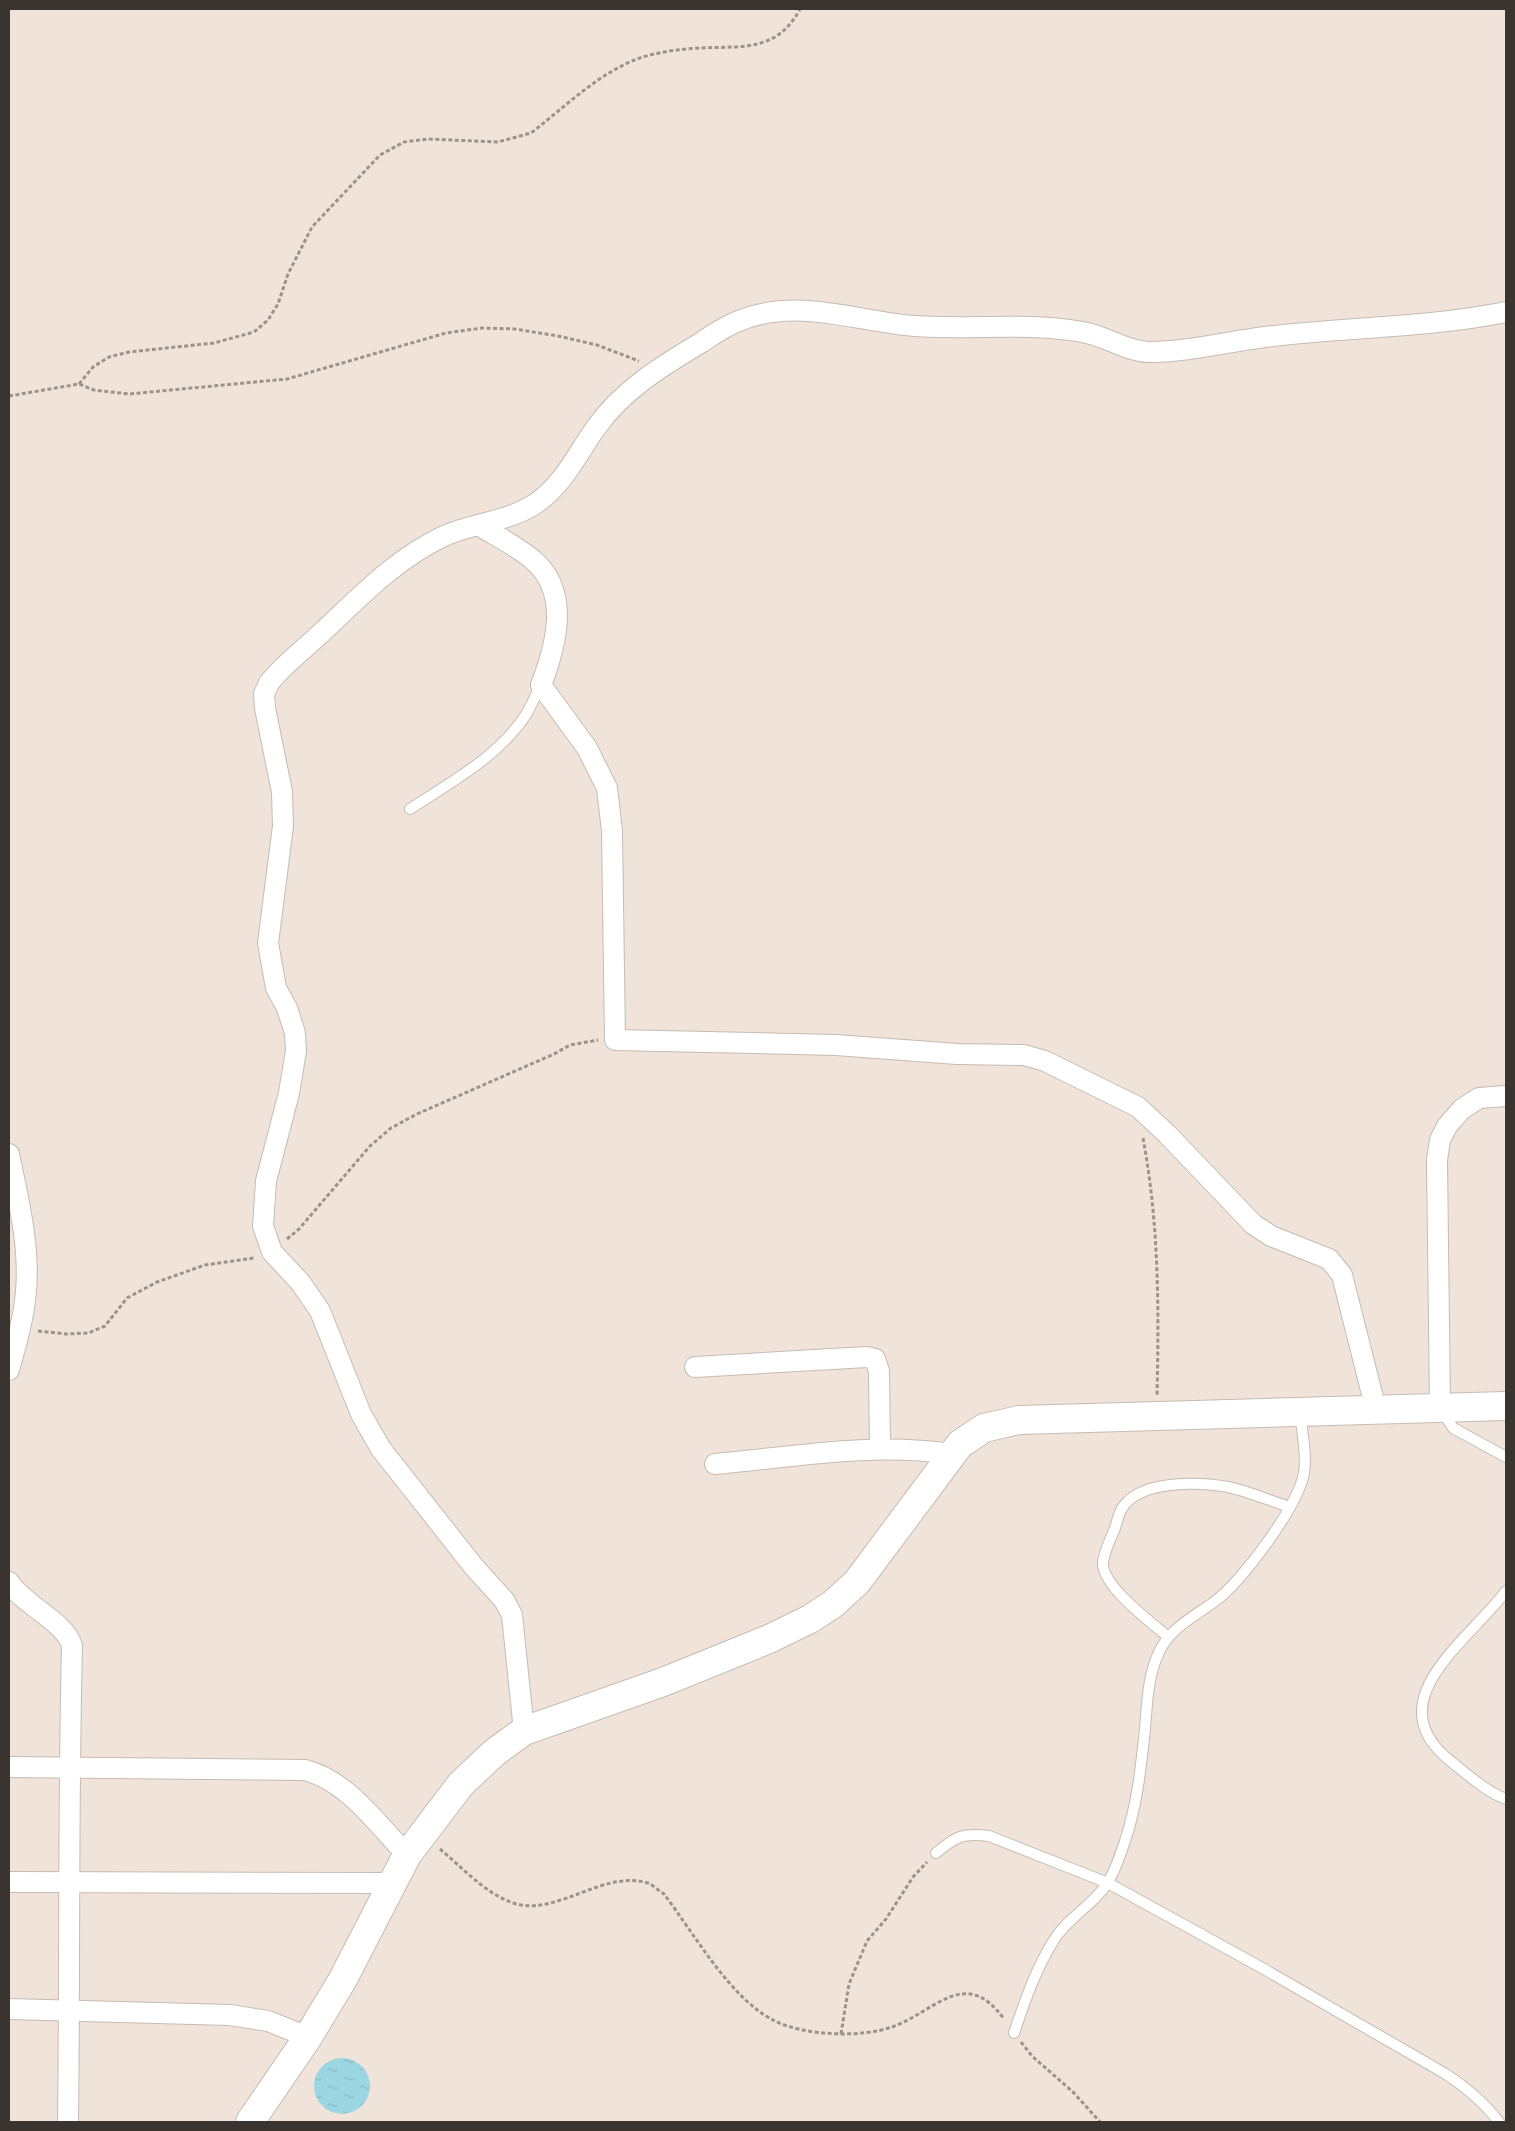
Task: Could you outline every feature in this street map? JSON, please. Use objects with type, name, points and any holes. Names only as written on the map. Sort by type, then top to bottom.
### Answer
[{"type":"street","points":[[524,1730],[512,1615],[508,1605],[462,1552],[381,1449],[361,1414],[320,1311],[300,1282],[272,1252],[263,1226],[266,1181],[289,1093],[296,1051],[295,1032],[287,1008],[276,988],[268,943],[283,826],[282,792],[266,715],[264,694],[269,683],[276,674],[378,579],[416,552],[439,538],[508,516],[534,505],[556,487],[577,460],[595,428],[619,400],[656,369],[726,327],[746,318],[769,312],[802,310],[843,313],[912,326],[1074,330],[1102,336],[1129,348],[1146,352],[1265,337],[1444,321],[1506,312]]},
{"type":"street","points":[[478,525],[533,559],[546,572],[554,591],[558,616],[556,643],[541,685],[587,748],[607,788],[612,831],[615,1040],[836,1045],[957,1054],[1024,1056],[1045,1061],[1138,1107],[1167,1134],[1253,1224],[1270,1236],[1322,1255],[1337,1267],[1342,1275],[1376,1410]]},
{"type":"street","points":[[1440,1407],[1437,1160],[1440,1140],[1447,1126],[1462,1109],[1479,1098],[1506,1096]]},
{"type":"street","points":[[9,1154],[19,1203],[25,1253],[26,1290],[20,1327],[9,1370]]},
{"type":"street","points":[[695,1367],[867,1357],[875,1359],[879,1371],[880,1448]]},
{"type":"street","points":[[250,2122],[308,2037],[343,1979],[391,1883],[414,1845],[461,1784],[495,1752],[524,1730],[663,1682],[769,1639],[810,1619],[833,1604],[857,1582],[951,1454],[971,1435],[1000,1423],[1019,1420],[1157,1414],[1506,1406]]},
{"type":"street","points":[[715,1464],[880,1448],[922,1450],[951,1454]]},
{"type":"street","points":[[9,1582],[24,1600],[63,1631],[71,1642],[68,2122]]},
{"type":"street","points":[[9,1766],[305,1770],[321,1774],[414,1845]]},
{"type":"street","points":[[9,1882],[391,1883]]},
{"type":"street","points":[[9,2009],[230,2014],[268,2021],[308,2037]]},
{"type":"lane","points":[[410,809],[461,776],[492,752],[512,732],[527,713],[541,685]]},
{"type":"lane","points":[[1440,1407],[1445,1419],[1453,1428],[1506,1456]]},
{"type":"lane","points":[[1014,2033],[1029,1992],[1054,1939],[1108,1882],[1124,1843],[1134,1808],[1153,1666],[1168,1636],[1230,1589],[1246,1570],[1290,1507],[1304,1472],[1305,1453],[1300,1412]]},
{"type":"lane","points":[[1168,1636],[1118,1591],[1104,1571],[1103,1561],[1107,1549],[1121,1510],[1128,1502],[1144,1492],[1162,1486],[1204,1484],[1230,1488],[1290,1507]]},
{"type":"lane","points":[[1506,1591],[1439,1665],[1428,1685],[1421,1709],[1422,1727],[1440,1753],[1506,1800]]},
{"type":"lane","points":[[936,1853],[952,1839],[969,1834],[989,1836],[1108,1882],[1444,2073],[1468,2088],[1484,2103],[1499,2122]]},
{"type":"path","points":[[78,384],[93,367],[109,357],[129,352],[214,343],[254,332],[268,320],[278,304],[288,274],[312,227],[380,155],[404,142],[428,139],[498,142],[517,138],[531,133],[607,72],[639,58],[663,53],[699,48],[738,48],[761,44],[776,37],[791,25],[800,9]]},
{"type":"path","points":[[9,396],[78,384],[94,390],[129,394],[262,382],[326,368],[446,333],[482,328],[515,329],[597,345],[631,357],[656,369]]},
{"type":"path","points":[[20,1327],[67,1334],[88,1333],[105,1326],[127,1298],[157,1282],[205,1265],[254,1258],[272,1252],[299,1229],[370,1146],[391,1128],[570,1045],[592,1040],[615,1040]]},
{"type":"path","points":[[1138,1107],[1147,1160],[1156,1236],[1159,1311],[1157,1414]]},
{"type":"path","points":[[414,1845],[506,1900],[522,1905],[546,1903],[605,1885],[632,1882],[649,1884],[664,1894],[742,1997],[773,2020],[808,2031],[841,2034],[892,2028],[944,1998],[962,1994],[977,1996],[990,2001],[1032,2056],[1073,2092],[1100,2122]]},
{"type":"path","points":[[841,2034],[849,1984],[867,1941],[886,1919],[914,1877],[936,1853]]},
{"type":"water","points":[[342,2058],[353,2060],[362,2066],[368,2075],[370,2086],[368,2097],[362,2106],[353,2112],[342,2114],[331,2112],[322,2106],[316,2097],[314,2086],[316,2075],[322,2066],[331,2060]]}]
